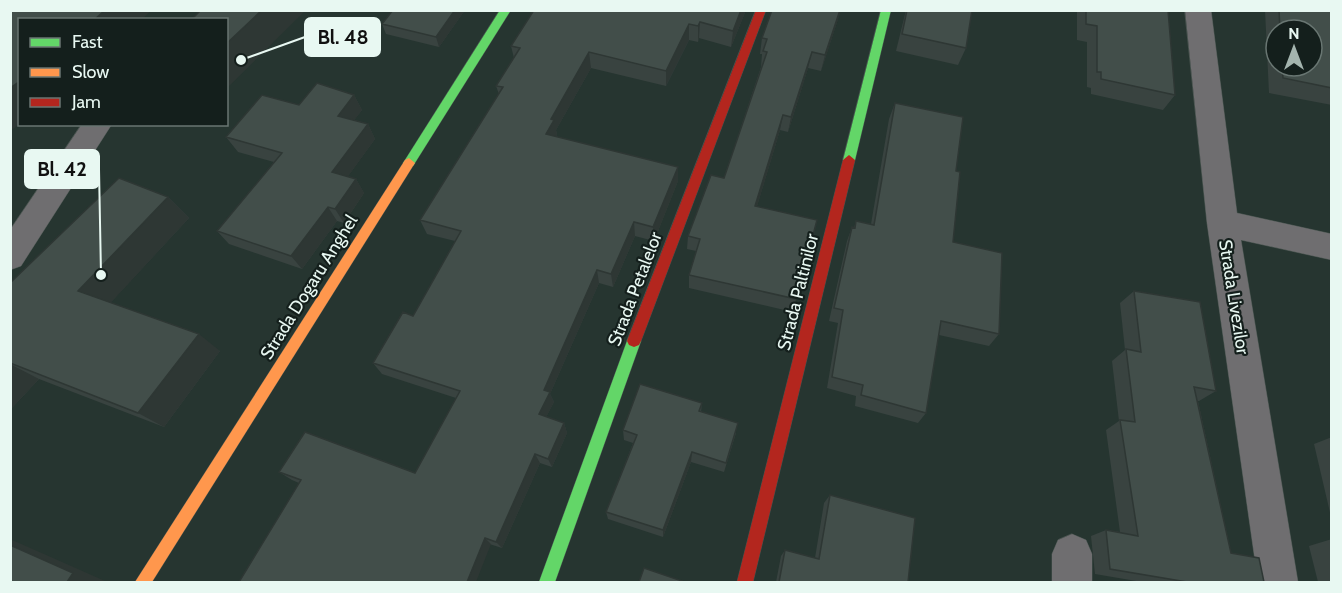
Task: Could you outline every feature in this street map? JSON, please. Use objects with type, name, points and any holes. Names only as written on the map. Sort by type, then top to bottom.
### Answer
[{"type":"street","name":"Strada Dogaru Anghel","points":[[143,582],[506,10]]},
{"type":"street","name":"Strada Petalelor","points":[[547,582],[641,322],[761,10]]},
{"type":"street","name":"Strada Paltinilor","points":[[745,582],[886,10]]},
{"type":"street","name":"Strada Livezilor","points":[[1198,10],[1223,224],[1278,582]]},
{"type":"street","points":[[10,257],[97,126]]},
{"type":"street","points":[[1223,224],[1332,247]]},
{"type":"building","points":[[10,10],[105,10],[96,18],[18,18],[18,82],[10,88]]},
{"type":"building","points":[[201,10],[262,10],[228,42],[228,18],[193,18]]},
{"type":"building","points":[[393,10],[455,10],[436,37],[382,24]]},
{"type":"building","points":[[534,10],[741,10],[733,31],[700,22],[698,26],[689,24],[666,71],[589,52],[551,119],[554,120],[546,134],[678,167],[653,227],[634,222],[611,274],[597,270],[544,390],[550,392],[539,414],[564,423],[548,459],[535,454],[496,542],[485,538],[467,582],[239,582],[301,480],[279,472],[305,432],[415,473],[460,391],[373,363],[403,312],[413,316],[461,231],[420,220],[503,87],[496,86],[520,48],[511,46]]},
{"type":"building","points":[[772,10],[840,10],[825,55],[812,52],[791,117],[783,115],[755,206],[817,220],[796,299],[689,275],[700,239],[688,236],[711,175],[724,178],[767,52],[763,51],[767,39],[762,38]]},
{"type":"building","points":[[907,10],[972,10],[966,48],[902,34]]},
{"type":"building","points":[[1086,10],[1168,10],[1175,95],[1101,79],[1101,72],[1097,72],[1097,26],[1086,24]]},
{"type":"building","points":[[1279,10],[1332,10],[1332,88],[1283,78],[1324,78],[1324,18],[1279,18]]},
{"type":"building","points":[[317,83],[354,95],[338,116],[368,124],[332,172],[356,179],[335,209],[328,207],[291,256],[217,231],[282,153],[226,137],[262,95],[299,105]]},
{"type":"building","points":[[895,103],[963,117],[956,171],[960,172],[953,242],[1002,253],[999,334],[941,321],[926,413],[861,395],[863,385],[832,377],[843,310],[834,308],[852,227],[855,228],[856,221],[874,225]]},
{"type":"building","points":[[119,178],[168,197],[78,291],[199,334],[138,413],[10,363],[10,283]]},
{"type":"building","points":[[1134,291],[1200,302],[1216,391],[1194,387],[1231,553],[1259,558],[1264,582],[1187,582],[1110,569],[1106,530],[1138,536],[1120,420],[1135,422],[1126,349],[1141,352]]},
{"type":"building","points":[[640,384],[702,403],[699,411],[738,423],[726,463],[692,452],[663,530],[606,512],[637,435],[623,430]]},
{"type":"building","points":[[830,495],[915,518],[908,582],[779,582],[785,550],[819,559]]},
{"type":"building","points":[[10,545],[73,573],[67,582],[10,582]]},
{"type":"building","points":[[644,568],[682,581],[639,582]]},
{"type":"traffic: fast","points":[[409,163],[506,10]]},
{"type":"traffic: fast","points":[[849,160],[886,10]]},
{"type":"traffic: fast","points":[[547,582],[634,341]]},
{"type":"traffic: slow","points":[[143,582],[409,163]]},
{"type":"traffic: jam","points":[[634,341],[761,10]]},
{"type":"traffic: jam","points":[[745,582],[849,160]]},
{"type":"place","name":"Bl. 48","points":[[241,60]]},
{"type":"place","name":"Bl. 42","points":[[101,275]]}]
